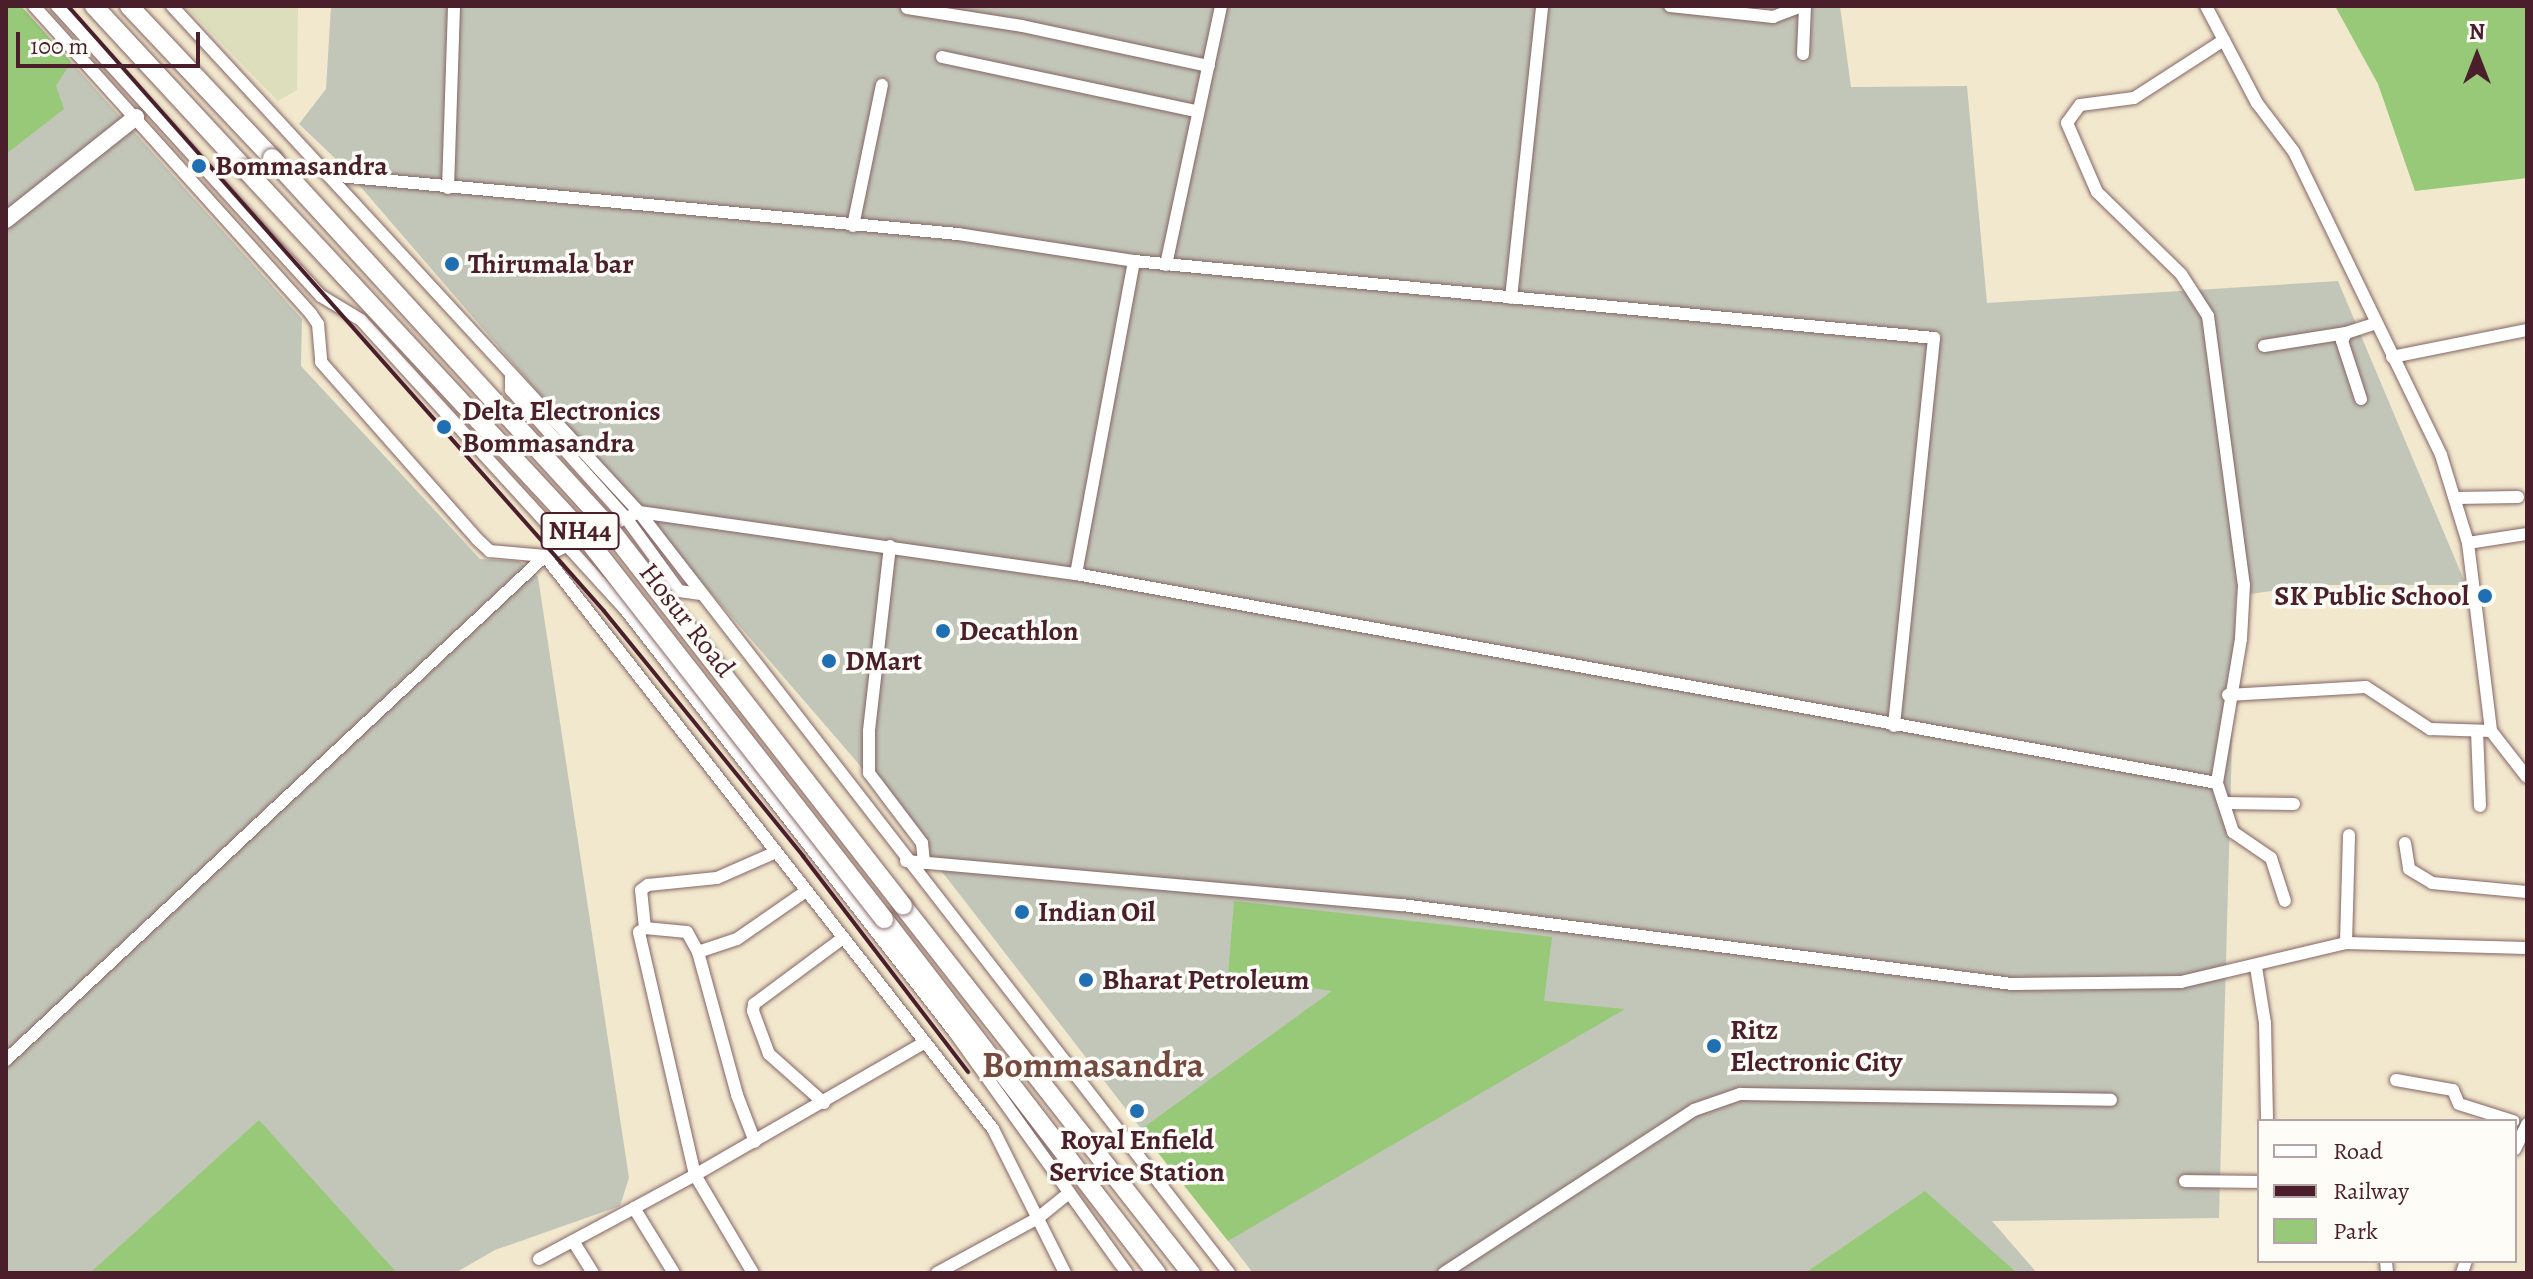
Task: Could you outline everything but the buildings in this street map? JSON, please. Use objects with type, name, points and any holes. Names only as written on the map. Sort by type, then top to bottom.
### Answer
[{"type":"highway","name":"Hosur Road","points":[[94,6],[580,530],[1157,1273]]},
{"type":"highway","name":"Hosur Road","points":[[129,6],[602,519],[1191,1273]]},
{"type":"main road","points":[[6,220],[136,117]]},
{"type":"street","points":[[34,6],[318,324],[321,362],[477,539],[490,551],[545,556],[993,1129],[1065,1273]]},
{"type":"street","points":[[57,6],[186,144],[321,296],[361,320],[625,609],[1014,1115],[1127,1273]]},
{"type":"street","points":[[172,6],[639,512],[906,861],[1229,1273]]},
{"type":"street","points":[[448,188],[454,6]]},
{"type":"street","points":[[1166,265],[1221,6]]},
{"type":"street","points":[[1511,298],[1542,6]]},
{"type":"street","points":[[1670,6],[1773,17],[1804,6],[1803,54]]},
{"type":"street","points":[[2206,6],[2257,103],[2294,152],[2441,455],[2468,543],[2491,731],[2527,777]]},
{"type":"street","points":[[907,8],[1022,26],[1209,66]]},
{"type":"street","points":[[2224,40],[2134,98],[2080,105],[2067,123],[2097,192],[2181,274],[2208,316],[2244,585],[2241,639],[2228,695],[2217,783],[2233,832],[2271,858],[2285,901]]},
{"type":"street","points":[[942,57],[1197,111]]},
{"type":"street","points":[[853,226],[882,85]]},
{"type":"street","points":[[170,155],[186,144]]},
{"type":"street","points":[[328,175],[958,234],[1166,265],[1934,338],[1894,726]]},
{"type":"street","points":[[1076,574],[1134,261]]},
{"type":"street","points":[[2264,346],[2346,333],[2376,323]]},
{"type":"street","points":[[2392,357],[2527,330]]},
{"type":"street","points":[[2346,333],[2342,341],[2361,399]]},
{"type":"street","points":[[511,375],[511,390],[626,518],[679,591],[701,594]]},
{"type":"street","points":[[2455,498],[2518,497]]},
{"type":"street","points":[[6,1060],[545,556],[566,543],[639,512],[1076,574],[2217,783]]},
{"type":"street","points":[[2468,543],[2527,534]]},
{"type":"street","points":[[890,546],[869,731],[869,773],[922,843],[924,863]]},
{"type":"street","points":[[625,609],[670,578]]},
{"type":"street","points":[[2228,695],[2366,687],[2430,729],[2491,731]]},
{"type":"street","points":[[2477,731],[2480,806]]},
{"type":"street","points":[[2224,803],[2294,804]]},
{"type":"street","points":[[2346,943],[2349,835]]},
{"type":"street","points":[[2405,843],[2409,869],[2432,883],[2527,892]]},
{"type":"street","points":[[645,928],[641,890],[648,885],[717,878],[776,852]]},
{"type":"street","points":[[906,861],[1402,905],[2012,984],[2181,982],[2256,967],[2346,943],[2527,948]]},
{"type":"street","points":[[698,952],[737,939],[806,891]]},
{"type":"street","points":[[753,1273],[695,1175],[639,932],[645,928],[687,932],[698,952],[737,1095],[755,1142]]},
{"type":"street","points":[[824,1103],[769,1054],[753,1011],[754,1004],[843,938]]},
{"type":"street","points":[[2256,967],[2265,1023],[2267,1119]]},
{"type":"street","points":[[539,1259],[755,1142],[924,1043]]},
{"type":"street","points":[[2396,1080],[2453,1090],[2459,1104],[2508,1119]]},
{"type":"street","points":[[1444,1273],[1694,1110],[1740,1094],[2111,1100]]},
{"type":"street","points":[[993,1129],[1014,1115]]},
{"type":"street","points":[[2517,1145],[2527,1125]]},
{"type":"street","points":[[2185,1181],[2257,1182]]},
{"type":"street","points":[[937,1273],[1038,1218],[1069,1193]]},
{"type":"street","points":[[634,1208],[674,1273]]},
{"type":"street","points":[[573,1241],[593,1273]]},
{"type":"shaded area","points":[[6,6],[21,6],[302,319],[301,366],[480,559],[519,561],[538,577],[629,1178],[620,1206],[495,1250],[455,1273],[6,1273]]},
{"type":"shaded area","points":[[185,6],[298,6],[297,90],[278,101]]},
{"type":"shaded area","points":[[331,6],[1840,6],[1851,87],[1967,86],[1987,303],[2338,281],[2466,585],[2314,585],[2236,596],[2219,1218],[1992,1221],[2037,1273],[1253,1273],[857,762],[340,163],[299,124],[326,89]]},
{"type":"green space","points":[[6,6],[21,6],[71,62],[56,86],[64,109],[6,154]]},
{"type":"green space","points":[[2335,6],[2527,6],[2527,178],[2415,191],[2378,84]]},
{"type":"green space","points":[[1234,901],[1552,937],[1544,1001],[1625,1009],[1228,1241],[1140,1130],[1332,991],[1228,976]]},
{"type":"green space","points":[[259,1120],[397,1273],[90,1273]]},
{"type":"green space","points":[[1925,1191],[2017,1273],[1805,1273]]},
{"type":"railway","points":[[68,6],[604,611],[803,856],[968,1072]]},
{"type":"place","name":"Bommasandra","points":[[199,166]]},
{"type":"place","name":"Thirumala bar","points":[[452,264]]},
{"type":"place","name":"Delta Electronics Bommasandra","points":[[444,427]]},
{"type":"place","name":"SK Public School","points":[[2485,596]]},
{"type":"place","name":"Decathlon","points":[[943,631]]},
{"type":"place","name":"DMart","points":[[829,661]]},
{"type":"place","name":"Indian Oil","points":[[1022,912]]},
{"type":"place","name":"Bharat Petroleum","points":[[1086,980]]},
{"type":"place","name":"Ritz Electronic City","points":[[1714,1046]]},
{"type":"place","name":"Royal Enfield Service Station","points":[[1137,1111]]},
{"type":"district","name":"Bommasandra","points":[[1093,1065]]}]
